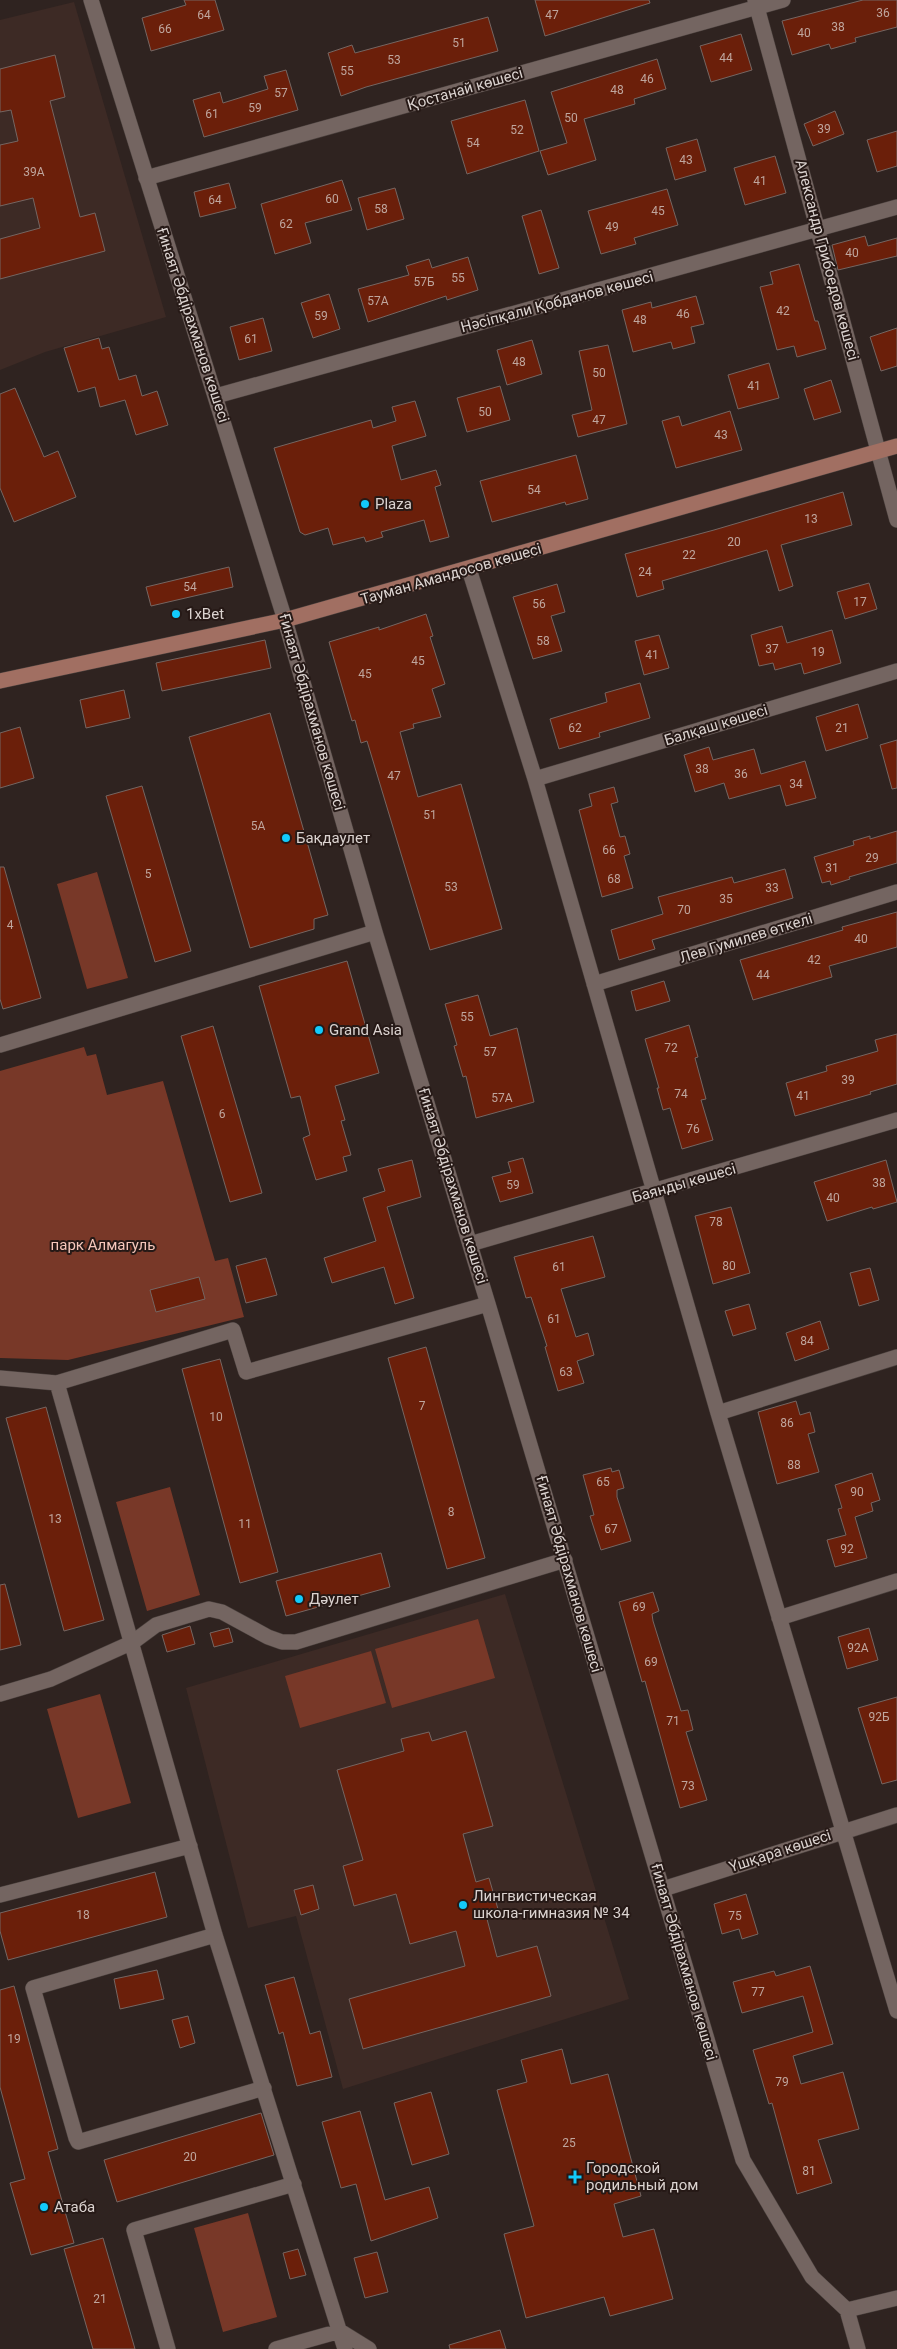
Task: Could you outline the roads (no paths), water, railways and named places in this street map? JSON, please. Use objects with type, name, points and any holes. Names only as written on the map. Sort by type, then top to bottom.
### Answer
[{"type":"main road","name":"Тауман Амандосов көшесі","points":[[0,681],[286,620],[469,570],[897,446]]},
{"type":"street","name":"Ғинаят Әбдірахманов көшесі","points":[[91,0],[286,620],[376,932],[743,2160],[812,2277],[847,2310]]},
{"type":"street","name":"Қостанай көшесі","points":[[146,178],[756,4],[783,0]]},
{"type":"street","name":"Александр Грибоедов көшесі","points":[[756,4],[897,520]]},
{"type":"street","name":"Нәсіпқали Қобданов көшесі","points":[[216,396],[897,207]]},
{"type":"street","points":[[469,570],[535,779],[718,1412],[897,2011]]},
{"type":"street","name":"Балқаш көшесі","points":[[535,779],[897,671]]},
{"type":"street","name":"Лев Гумилев өткелі","points":[[594,984],[897,892]]},
{"type":"street","points":[[0,1045],[376,932]]},
{"type":"street","name":"Баянды көшесі","points":[[470,1244],[655,1192],[897,1120]]},
{"type":"street","points":[[0,1378],[57,1383],[234,1330],[246,1372],[488,1304]]},
{"type":"street","points":[[718,1412],[897,1357]]},
{"type":"street","points":[[57,1383],[133,1642],[215,1935],[345,2349]]},
{"type":"street","points":[[0,1694],[51,1679],[133,1642],[156,1625],[209,1609],[222,1612],[268,1637],[282,1642],[296,1642],[565,1560]]},
{"type":"street","points":[[779,1618],[897,1581]]},
{"type":"street","name":"Үшқара көшесі","points":[[663,1889],[897,1815]]},
{"type":"street","points":[[0,1895],[190,1846]]},
{"type":"street","points":[[215,1935],[33,1988],[76,2138],[78,2142],[264,2088]]},
{"type":"street","points":[[168,2349],[134,2230],[294,2184]]},
{"type":"street","points":[[858,2349],[847,2310],[897,2298]]},
{"type":"street","points":[[276,2349],[340,2330],[369,2349]]},
{"type":"place","name":"Plaza","points":[[365,504]]},
{"type":"place","name":"1xBet","points":[[176,614]]},
{"type":"place","name":"Бақдаулет","points":[[286,838]]},
{"type":"place","name":"Grand Asia","points":[[319,1030]]},
{"type":"place","name":"Дәулет","points":[[299,1599]]},
{"type":"place","name":"Лингвистическая школа-гимназия № 34","points":[[463,1905]]},
{"type":"place","name":"Городской родильный дом","points":[[575,2177]]},
{"type":"place","name":"Атаба","points":[[44,2207]]},
{"type":"park label","name":"парк Алмагуль","points":[[103,1245]]}]
